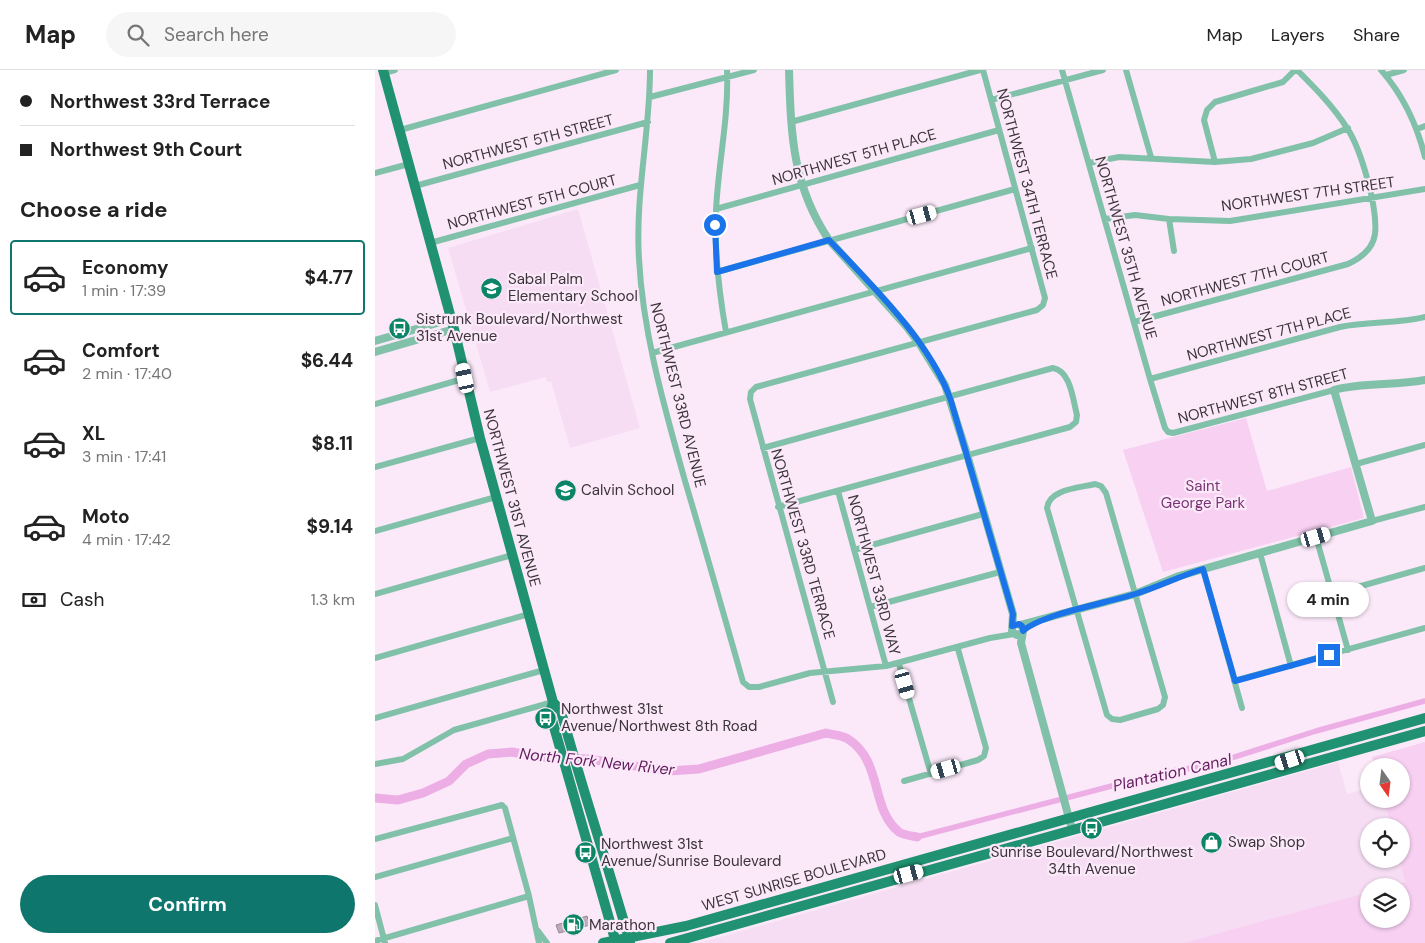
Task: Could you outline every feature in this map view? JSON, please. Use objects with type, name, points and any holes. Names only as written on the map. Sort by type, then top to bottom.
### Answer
[{"type":"main road","name":"NORTHWEST 31ST AVENUE","points":[[383,71],[453,324],[480,438],[553,702],[561,711],[590,816],[612,880],[629,940]]},
{"type":"main road","name":"NORTHWEST 31ST AVENUE","points":[[553,702],[550,713],[616,942]]},
{"type":"main road","name":"WEST SUNRISE BOULEVARD","points":[[603,943],[629,940],[686,926],[1067,813],[1425,718]]},
{"type":"main road","name":"WEST SUNRISE BOULEVARD","points":[[670,943],[1425,731]]},
{"type":"main road","points":[[1214,789],[1220,782],[1290,760],[1295,754]]},
{"type":"main road","points":[[575,804],[585,810],[590,816]]},
{"type":"street","points":[[383,71],[395,70]]},
{"type":"street","points":[[400,130],[616,70]]},
{"type":"street","name":"NORTHWEST 33RD AVENUE","points":[[650,70],[648,122],[640,185],[639,259],[644,315],[670,426],[743,682],[749,687],[759,687],[810,673],[825,671]]},
{"type":"street","points":[[650,97],[727,74],[754,70]]},
{"type":"street","points":[[789,70],[794,153],[802,185],[813,213],[829,240],[875,290],[919,343],[945,385],[1013,614],[1072,829]]},
{"type":"street","points":[[791,122],[981,70]]},
{"type":"street","name":"NORTHWEST 34TH TERRACE","points":[[919,343],[1037,310],[1043,305],[1045,298],[991,100],[981,70]]},
{"type":"street","name":"NORTHWEST 35TH AVENUE","points":[[1062,70],[1165,428],[1168,432]]},
{"type":"street","points":[[991,100],[1103,70]]},
{"type":"street","points":[[1126,70],[1151,157]]},
{"type":"street","points":[[1215,162],[1204,120],[1207,110],[1215,102],[1283,82],[1296,70],[1328,102],[1348,128],[1361,157],[1371,199]]},
{"type":"street","points":[[1404,70],[1383,72],[1406,107],[1417,129],[1425,157]]},
{"type":"street","points":[[726,332],[717,272],[716,209],[727,108],[727,74]]},
{"type":"street","name":"NORTHWEST 5TH STREET","points":[[415,186],[648,122]]},
{"type":"street","points":[[1417,129],[1425,126]]},
{"type":"street","points":[[1089,163],[1119,156],[1215,162],[1251,159],[1283,153],[1348,128]]},
{"type":"street","name":"NORTHWEST 5TH PLACE","points":[[716,209],[999,130]]},
{"type":"street","points":[[375,173],[409,164]]},
{"type":"street","name":"NORTHWEST 5TH COURT","points":[[430,242],[640,185]]},
{"type":"street","points":[[717,272],[1015,189]]},
{"type":"street","name":"NORTHWEST 7TH STREET","points":[[1105,219],[1135,215],[1169,220],[1230,221],[1425,189]]},
{"type":"street","name":"NORTHWEST 7TH COURT","points":[[1135,322],[1348,264],[1361,257],[1370,246],[1375,234],[1371,199]]},
{"type":"street","points":[[1169,220],[1174,250]]},
{"type":"street","points":[[652,353],[1032,248]]},
{"type":"street","name":"NORTHWEST 7TH PLACE","points":[[1151,379],[1340,327],[1425,317]]},
{"type":"street","points":[[375,341],[453,324]]},
{"type":"street","points":[[375,352],[453,324]]},
{"type":"street","name":"NORTHWEST 33RD TERRACE","points":[[833,702],[778,507],[750,399],[751,392],[756,387],[919,343]]},
{"type":"street","points":[[763,448],[1053,368],[1059,369],[1066,375],[1077,415],[1076,422],[1070,427],[778,507]]},
{"type":"street","points":[[375,404],[465,378]]},
{"type":"street","name":"NORTHWEST 8TH STREET","points":[[1168,432],[1173,433],[1351,386],[1402,384],[1425,380]]},
{"type":"street","points":[[1334,390],[1372,521]]},
{"type":"street","points":[[375,467],[480,438]]},
{"type":"street","points":[[1356,464],[1425,446]]},
{"type":"street","points":[[1095,484],[1101,486],[1106,493],[1165,697],[1163,705],[1158,709],[1120,720],[1112,719],[1107,715],[1077,610],[1047,508],[1048,501],[1054,495],[1095,484]]},
{"type":"street","name":"NORTHWEST 33RD WAY","points":[[838,491],[887,666]]},
{"type":"street","points":[[375,531],[496,497]]},
{"type":"street","points":[[825,671],[899,664],[958,648],[1037,622],[1135,594],[1179,576],[1425,507]]},
{"type":"street","points":[[854,550],[983,514]]},
{"type":"street","points":[[1316,537],[1348,650]]},
{"type":"street","points":[[1260,553],[1291,666]]},
{"type":"street","points":[[375,594],[512,556]]},
{"type":"street","points":[[1333,594],[1425,568]]},
{"type":"street","points":[[1203,569],[1242,708]]},
{"type":"street","points":[[870,607],[1000,572]]},
{"type":"street","points":[[375,658],[529,614]]},
{"type":"street","points":[[1235,681],[1425,628]]},
{"type":"street","points":[[904,781],[978,760],[984,756],[986,748],[958,648]]},
{"type":"street","name":"NORTHWEST 33RD WAY","points":[[899,664],[931,774]]},
{"type":"street","points":[[375,718],[544,670]]},
{"type":"street","points":[[375,764],[403,759],[454,730],[553,702]]},
{"type":"street","points":[[375,839],[502,805],[529,896],[539,943]]},
{"type":"street","points":[[375,877],[513,838]]},
{"type":"street","points":[[375,941],[385,941],[529,896]]},
{"type":"street","points":[[375,905],[385,941]]},
{"type":"street","points":[[536,928],[547,943]]},
{"type":"shaded area","points":[[578,209],[640,428],[570,448],[551,381],[547,382],[546,377],[490,392],[448,248]]},
{"type":"shaded area","name":"Swap Shop","points":[[1338,762],[1347,794],[1360,790],[1360,808],[1386,808],[1389,818],[1360,818],[1360,868],[1401,868],[1404,878],[1360,878],[1360,894],[1183,943],[699,943]]},
{"type":"green space","name":"Saint George Park","points":[[1246,418],[1267,491],[1351,467],[1364,518],[1163,572],[1123,450]]},
{"type":"green space","points":[[1425,742],[1425,943],[1183,943],[1360,894],[1360,928],[1410,928],[1410,878],[1404,878],[1401,868],[1410,868],[1410,818],[1389,818],[1386,808],[1410,808],[1410,758],[1372,757]]},
{"type":"building","name":"Marathon","points":[[587,916],[590,925],[559,933],[556,925]]},
{"type":"waterway","name":"Plantation Canal","points":[[917,837],[1165,772],[1206,766],[1316,731],[1425,701]]},
{"type":"waterway","name":"North Fork New River","points":[[375,798],[398,800],[423,793],[449,781],[466,764],[488,754],[512,752],[538,757],[588,759],[669,771],[699,769],[826,733],[846,738],[859,748],[867,760],[879,798],[890,822],[899,832],[917,837]]},
{"type":"place","name":"Sabal Palm Elementary School","points":[[492,288]]},
{"type":"place","name":"Sistrunk Boulevard/Northwest 31st Avenue","points":[[400,328]]},
{"type":"place","name":"Calvin School","points":[[565,490]]},
{"type":"place","name":"Northwest 31st Avenue/Northwest 8th Road","points":[[545,718]]},
{"type":"place","name":"Sunrise Boulevard/Northwest 34th Avenue","points":[[1092,829]]},
{"type":"place","name":"Swap Shop","points":[[1212,842]]},
{"type":"place","name":"Northwest 31st Avenue/Sunrise Boulevard","points":[[585,853]]},
{"type":"place","name":"Marathon","points":[[573,925]]},
{"type":"route","points":[[715,225],[717,272],[829,240],[875,290],[919,343],[945,385],[951,401],[1013,614],[1012,626],[1019,624],[1022,626],[1023,631],[1037,622],[1135,594],[1179,576],[1203,569],[1235,681],[1329,655]]}]
